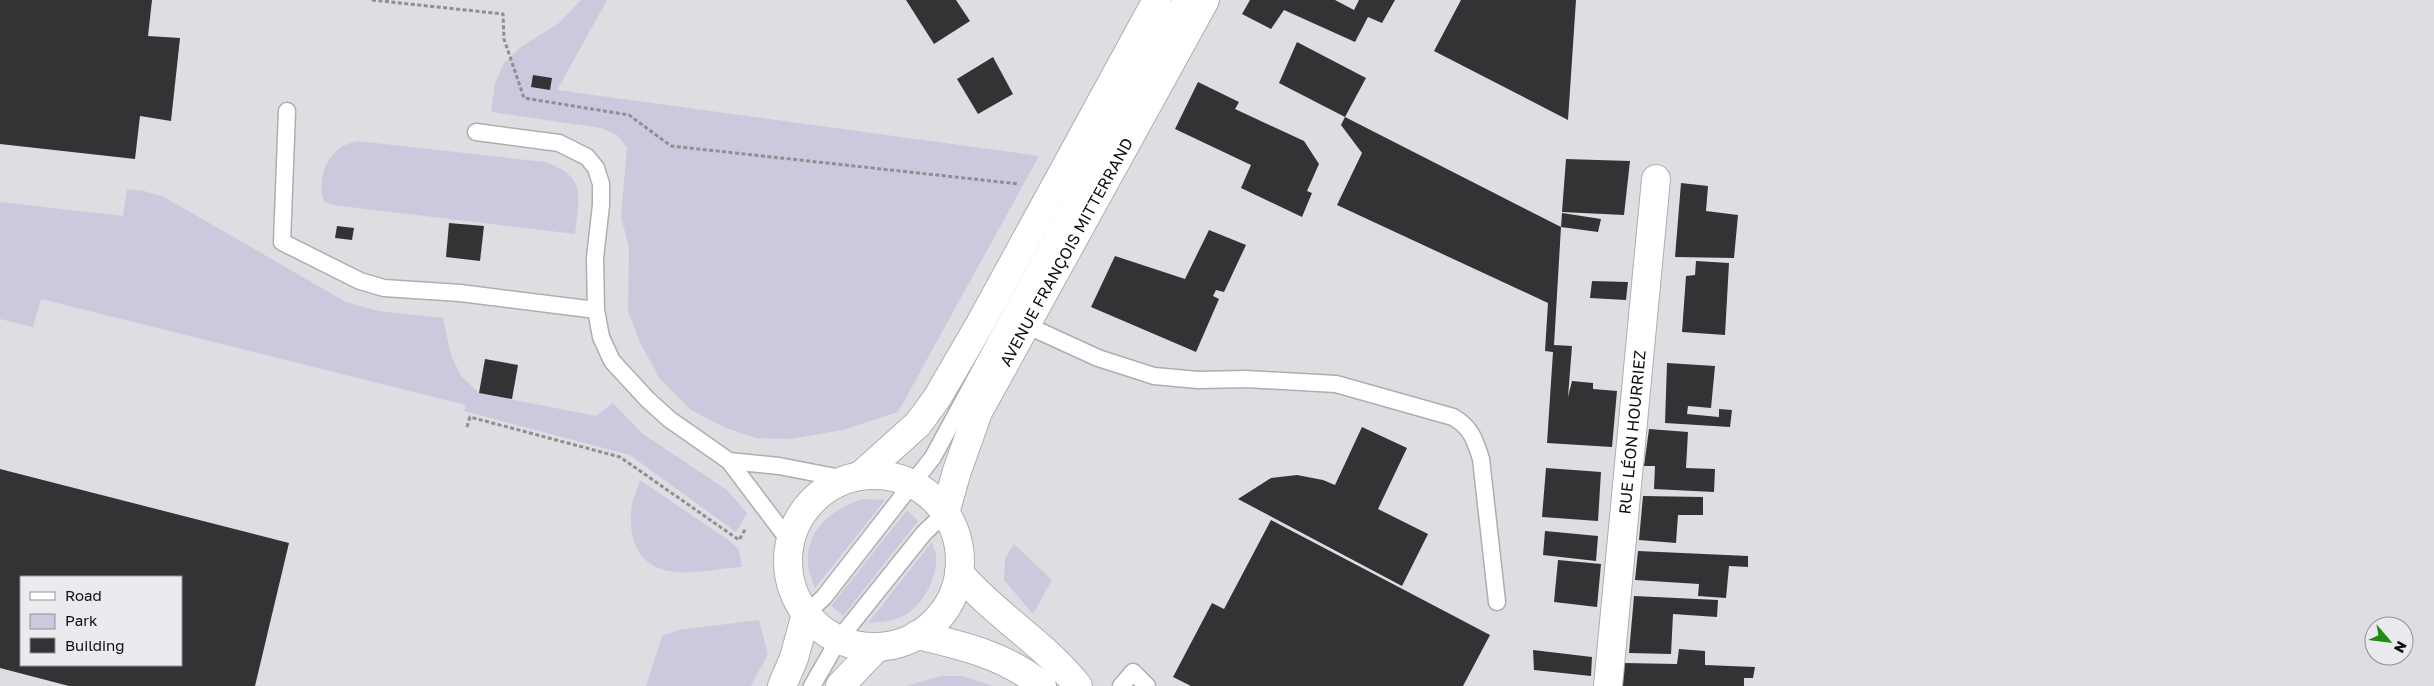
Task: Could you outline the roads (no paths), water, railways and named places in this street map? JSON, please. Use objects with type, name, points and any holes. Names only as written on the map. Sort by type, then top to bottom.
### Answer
[{"type":"main road","points":[[853,478],[918,424],[937,398],[980,324],[1157,0]]},
{"type":"main road","name":"AVENUE FRANÇOIS MITTERRAND","points":[[945,513],[978,412],[1205,0]]},
{"type":"main road","name":"RUE LÉON HOURRIEZ","points":[[1608,686],[1656,179]]},
{"type":"main road","points":[[879,475],[913,484],[933,498],[945,513],[957,538],[960,552],[959,573],[954,592],[945,609],[932,624],[917,635],[898,644],[877,647],[858,645],[839,639],[821,628],[806,614],[796,597],[790,578],[790,543],[798,522],[810,504],[827,489],[853,478],[879,475]]},
{"type":"main road","points":[[959,573],[990,607],[1062,666],[1078,686]]},
{"type":"main road","points":[[782,686],[794,658],[806,614]]},
{"type":"main road","points":[[917,635],[951,643],[1000,660],[1026,672],[1042,686]]},
{"type":"main road","points":[[840,686],[877,647]]},
{"type":"lane","points":[[806,614],[824,597],[933,457],[1181,0]]},
{"type":"lane","points":[[287,111],[282,242],[360,281],[384,288],[460,292],[596,310]]},
{"type":"lane","points":[[476,132],[559,143],[587,157],[596,168],[601,184],[601,204],[595,258],[596,310],[601,337],[612,362],[646,399],[669,420],[729,461],[790,543]]},
{"type":"lane","points":[[1026,324],[1098,358],[1154,376],[1198,380],[1246,379],[1336,384],[1453,417],[1465,423],[1474,437],[1481,459],[1497,602]]},
{"type":"lane","points":[[729,461],[779,466],[853,478]]},
{"type":"lane","points":[[812,686],[839,639],[924,532],[945,513]]},
{"type":"lane","points":[[1121,686],[1134,672],[1147,686]]}]
